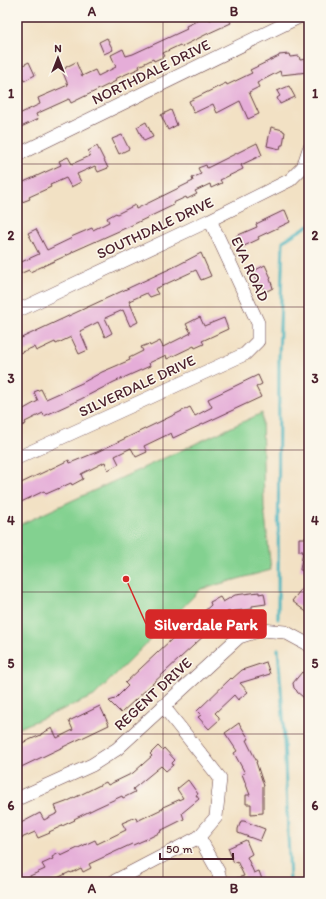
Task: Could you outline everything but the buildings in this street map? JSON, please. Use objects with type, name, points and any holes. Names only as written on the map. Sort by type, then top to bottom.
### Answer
[{"type":"street","name":"NORTHDALE DRIVE","points":[[17,155],[298,17]]},
{"type":"street","name":"SOUTHDALE DRIVE","points":[[17,311],[210,220],[290,180],[303,167],[309,149]]},
{"type":"street","name":"EVA ROAD","points":[[210,220],[258,323],[258,332]]},
{"type":"street","name":"SILVERDALE DRIVE","points":[[17,458],[246,354],[258,341],[258,332]]},
{"type":"street","name":"REGENT DRIVE","points":[[17,799],[92,765],[117,749],[239,637],[261,630],[285,632],[309,645]]},
{"type":"street","points":[[113,882],[199,837],[216,817],[220,778],[163,706]]},
{"type":"street","points":[[199,837],[218,871],[221,882]]},
{"type":"green space","points":[[262,413],[264,507],[271,570],[201,589],[94,696],[17,729],[17,526]]},
{"type":"waterway","points":[[278,619],[279,358],[283,241],[309,225]]},
{"type":"waterway","points":[[278,649],[283,715],[290,882]]},
{"type":"place","name":"Silverdale Park","points":[[126,579]]}]
